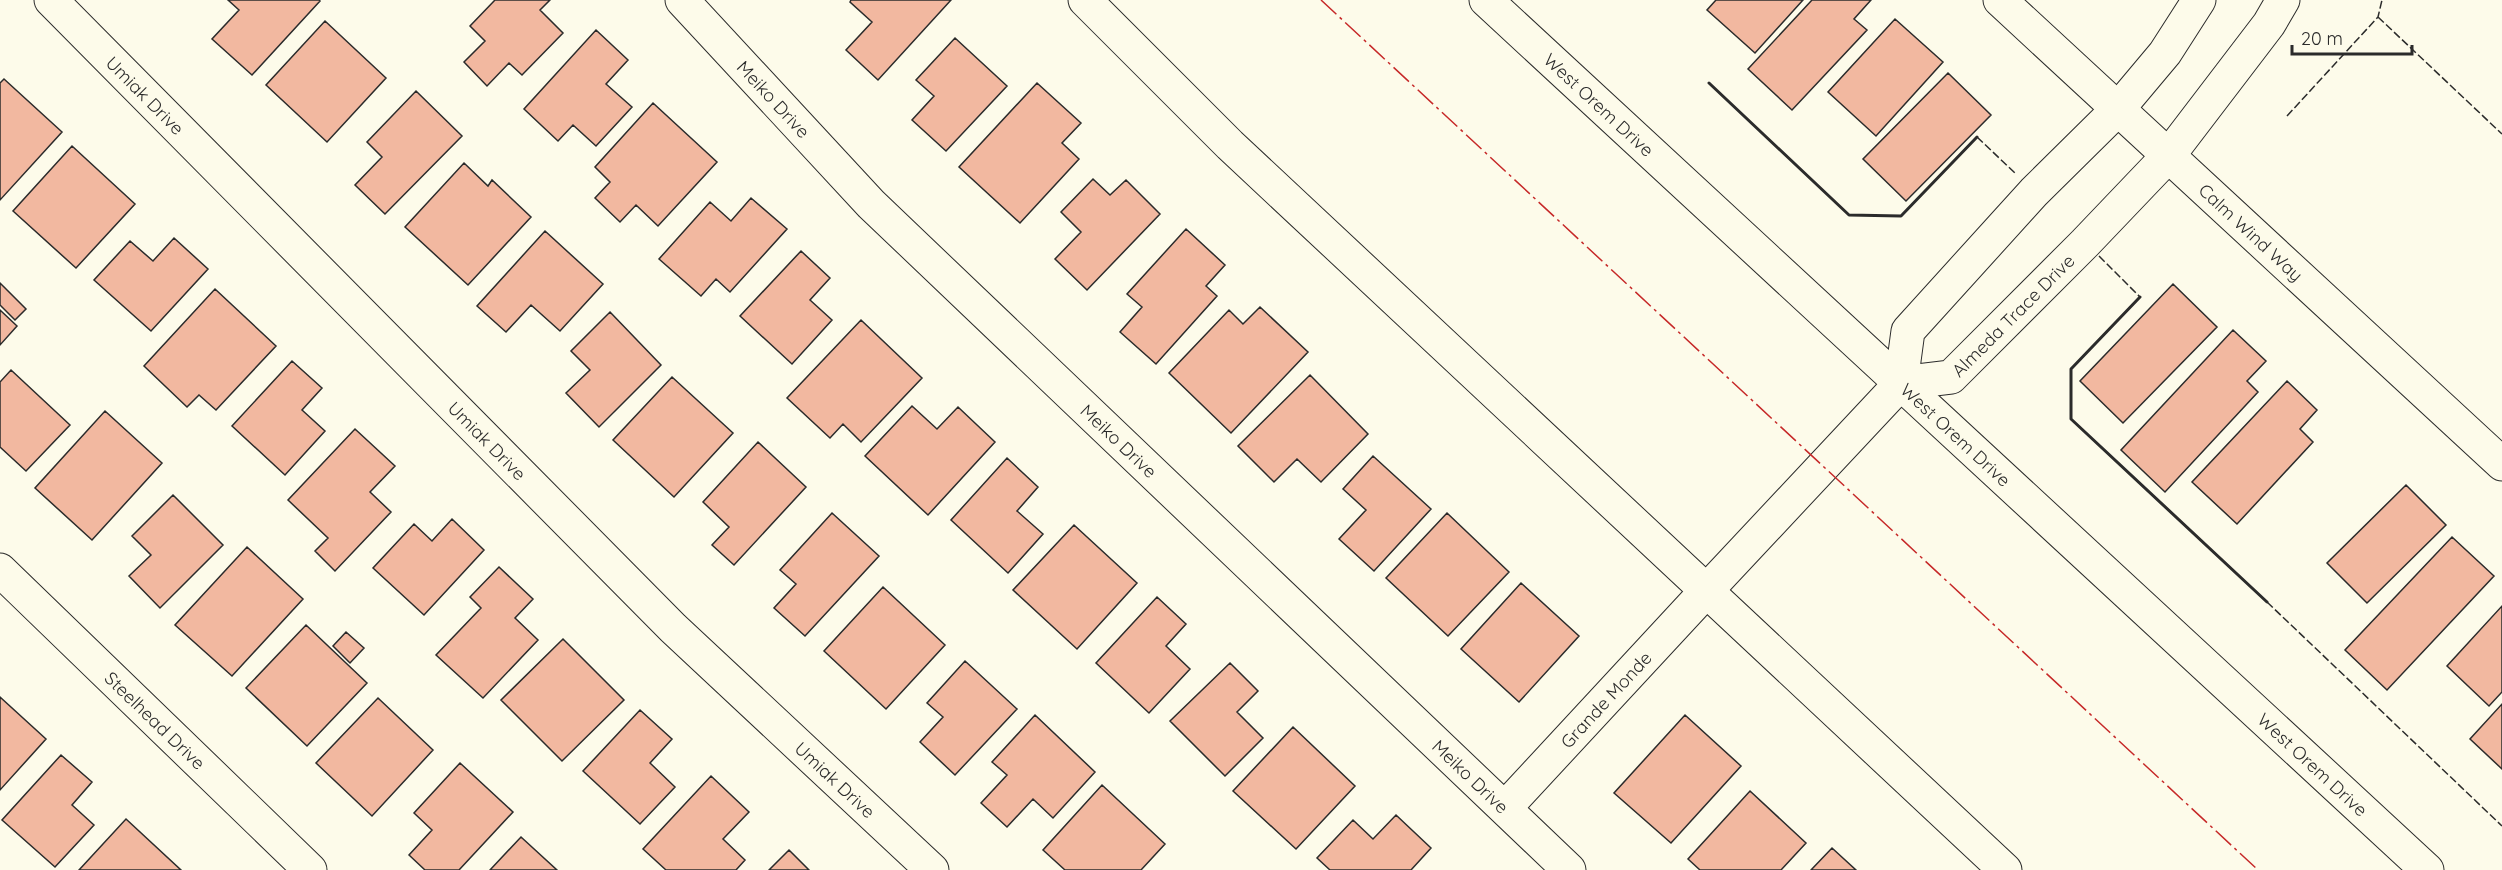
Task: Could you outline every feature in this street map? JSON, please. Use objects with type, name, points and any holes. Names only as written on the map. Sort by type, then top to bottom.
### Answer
[{"type":"street","name":"Umiak Drive","points":[[51,0],[673,628],[932,870]]},
{"type":"street","name":"Meiko Drive","points":[[682,0],[871,204],[1569,870]]},
{"type":"street","points":[[1085,0],[1230,145],[2005,870]]},
{"type":"street","name":"West Orem Drive","points":[[1486,0],[2427,870]]},
{"type":"street","name":"Calm Wind Way","points":[[2000,0],[2502,464]]},
{"type":"street","points":[[1901,383],[1908,331],[2034,192],[2118,109],[2165,53],[2199,0]]},
{"type":"street","name":"Almeda Trace Drive","points":[[1901,383],[1951,377],[2085,243],[2169,155],[2269,24],[2283,0]]},
{"type":"street","name":"Grande Monde","points":[[1505,808],[1901,383]]},
{"type":"street","name":"Steelhead Drive","points":[[0,570],[310,870]]},
{"type":"building","points":[[228,0],[320,1],[252,75],[212,39],[239,10]]},
{"type":"building","points":[[495,0],[550,0],[540,10],[563,33],[522,75],[509,63],[487,86],[464,62],[485,41],[470,26]]},
{"type":"building","points":[[851,0],[951,0],[878,80],[846,50],[872,22],[850,2]]},
{"type":"building","points":[[1716,0],[1803,0],[1755,53],[1707,10]]},
{"type":"building","points":[[1812,0],[1871,0],[1854,19],[1867,30],[1792,110],[1748,69]]},
{"type":"building","points":[[1895,19],[1943,62],[1876,136],[1828,92]]},
{"type":"building","points":[[325,21],[386,78],[327,142],[266,85]]},
{"type":"building","points":[[596,30],[628,60],[606,84],[632,107],[596,146],[573,125],[558,141],[524,109]]},
{"type":"building","points":[[955,38],[1007,86],[946,151],[912,120],[934,96],[916,80]]},
{"type":"building","points":[[1948,73],[1991,115],[1906,201],[1863,159]]},
{"type":"building","points":[[4,79],[62,132],[0,200],[0,83]]},
{"type":"building","points":[[1037,83],[1081,123],[1062,143],[1079,159],[1020,223],[959,167]]},
{"type":"building","points":[[416,91],[462,136],[385,214],[355,185],[382,157],[367,142]]},
{"type":"building","points":[[653,103],[717,162],[658,226],[636,205],[620,222],[595,198],[610,182],[595,167]]},
{"type":"building","points":[[72,146],[135,204],[76,268],[13,211]]},
{"type":"building","points":[[464,163],[488,186],[492,180],[531,217],[468,285],[405,227]]},
{"type":"building","points":[[1093,179],[1110,195],[1126,180],[1160,214],[1087,290],[1055,259],[1081,232],[1061,212]]},
{"type":"building","points":[[751,198],[787,229],[730,292],[716,279],[701,296],[659,259],[710,202],[731,221]]},
{"type":"building","points":[[1186,229],[1225,265],[1206,286],[1217,296],[1156,364],[1120,332],[1142,307],[1127,294]]},
{"type":"building","points":[[545,231],[603,284],[560,331],[531,305],[506,332],[477,306]]},
{"type":"building","points":[[174,238],[208,269],[151,331],[94,280],[130,241],[153,261]]},
{"type":"building","points":[[801,251],[830,278],[810,300],[832,320],[792,364],[740,316]]},
{"type":"building","points":[[0,283],[26,309],[15,320],[0,305]]},
{"type":"building","points":[[2173,284],[2217,327],[2123,423],[2080,381]]},
{"type":"building","points":[[215,289],[276,346],[216,410],[199,395],[187,407],[144,366]]},
{"type":"building","points":[[1260,307],[1308,352],[1231,433],[1169,373],[1229,310],[1243,324]]},
{"type":"building","points":[[0,310],[17,326],[0,345]]},
{"type":"building","points":[[610,312],[661,365],[599,427],[566,393],[590,370],[571,351]]},
{"type":"building","points":[[861,320],[922,378],[861,442],[843,424],[830,438],[787,398]]},
{"type":"building","points":[[2233,330],[2266,361],[2247,381],[2258,392],[2165,492],[2121,450]]},
{"type":"building","points":[[292,361],[322,388],[302,410],[325,431],[285,475],[232,426]]},
{"type":"building","points":[[11,370],[70,425],[26,471],[0,447],[0,382]]},
{"type":"building","points":[[1310,375],[1368,434],[1321,482],[1297,459],[1274,482],[1238,446]]},
{"type":"building","points":[[672,377],[733,433],[674,497],[613,440]]},
{"type":"building","points":[[2287,381],[2317,410],[2300,429],[2313,442],[2237,524],[2192,482]]},
{"type":"building","points":[[912,406],[937,429],[958,407],[995,442],[928,515],[865,456]]},
{"type":"building","points":[[105,411],[162,463],[92,540],[35,488]]},
{"type":"building","points":[[355,429],[395,466],[370,492],[391,512],[335,571],[315,551],[328,538],[288,500]]},
{"type":"building","points":[[758,442],[806,487],[734,565],[712,545],[729,527],[703,502]]},
{"type":"building","points":[[1373,456],[1431,509],[1374,571],[1339,539],[1366,510],[1343,489]]},
{"type":"building","points":[[1007,458],[1038,487],[1017,511],[1043,534],[1008,573],[951,520]]},
{"type":"building","points":[[2406,485],[2446,525],[2367,603],[2327,563]]},
{"type":"building","points":[[173,495],[223,545],[160,608],[129,576],[151,555],[132,536]]},
{"type":"building","points":[[832,513],[879,556],[805,636],[774,608],[796,584],[780,570]]},
{"type":"building","points":[[1447,513],[1509,572],[1448,636],[1386,578]]},
{"type":"building","points":[[452,519],[484,550],[424,615],[373,568],[414,524],[432,541]]},
{"type":"building","points":[[1074,525],[1137,583],[1077,649],[1013,590]]},
{"type":"building","points":[[2452,537],[2494,576],[2387,690],[2345,650]]},
{"type":"building","points":[[247,547],[303,599],[232,676],[175,625]]},
{"type":"building","points":[[499,567],[533,599],[515,618],[538,640],[483,698],[436,655],[481,608],[470,597]]},
{"type":"building","points":[[1521,583],[1579,636],[1519,702],[1461,649]]},
{"type":"building","points":[[883,587],[945,645],[886,709],[824,651]]},
{"type":"building","points":[[1157,597],[1186,624],[1166,646],[1190,669],[1149,713],[1096,663]]},
{"type":"building","points":[[2502,606],[2502,692],[2489,706],[2447,666]]},
{"type":"building","points":[[306,625],[367,683],[307,746],[246,688]]},
{"type":"building","points":[[346,632],[364,648],[350,663],[333,646]]},
{"type":"building","points":[[563,639],[624,700],[562,761],[501,700]]},
{"type":"building","points":[[965,661],[1017,709],[955,775],[920,742],[943,717],[927,703]]},
{"type":"building","points":[[1230,663],[1258,691],[1237,712],[1263,738],[1225,776],[1170,721]]},
{"type":"building","points":[[0,697],[46,739],[0,790]]},
{"type":"building","points":[[378,698],[433,750],[372,816],[316,763]]},
{"type":"building","points":[[2502,704],[2502,769],[2470,739]]},
{"type":"building","points":[[640,710],[672,739],[650,763],[675,787],[640,824],[583,771]]},
{"type":"building","points":[[1035,715],[1095,772],[1053,818],[1033,799],[1007,827],[981,803],[1007,775],[992,762]]},
{"type":"building","points":[[1685,715],[1741,766],[1671,843],[1614,793]]},
{"type":"building","points":[[1293,727],[1355,786],[1296,849],[1233,791]]},
{"type":"building","points":[[61,755],[92,782],[72,805],[94,825],[55,867],[2,820]]},
{"type":"building","points":[[460,763],[513,812],[459,870],[425,870],[409,855],[432,830],[414,813]]},
{"type":"building","points":[[711,776],[749,812],[723,839],[745,860],[736,870],[666,870],[643,849]]},
{"type":"building","points":[[1102,785],[1165,844],[1141,870],[1065,870],[1043,850]]},
{"type":"building","points":[[1750,791],[1806,843],[1781,870],[1700,870],[1688,859]]},
{"type":"building","points":[[1396,815],[1431,848],[1411,870],[1330,870],[1317,858],[1353,820],[1373,839]]},
{"type":"building","points":[[126,819],[181,870],[79,870]]},
{"type":"building","points":[[521,837],[557,870],[490,870]]},
{"type":"building","points":[[1832,848],[1856,870],[1811,870]]},
{"type":"building","points":[[789,850],[809,870],[769,870]]},
{"type":"fence","points":[[2287,116],[2378,17],[2382,0]]},
{"type":"fence","points":[[2378,17],[2502,134]]},
{"type":"fence","points":[[1977,137],[2016,174]]},
{"type":"fence","points":[[2099,256],[2140,297]]},
{"type":"fence","points":[[2267,602],[2502,826]]},
{"type":"wall","points":[[1709,83],[1849,215],[1901,216],[1977,137]]},
{"type":"wall","points":[[2140,297],[2071,369],[2071,419],[2267,602]]},
{"type":"power","points":[[1321,0],[2258,870]]}]
